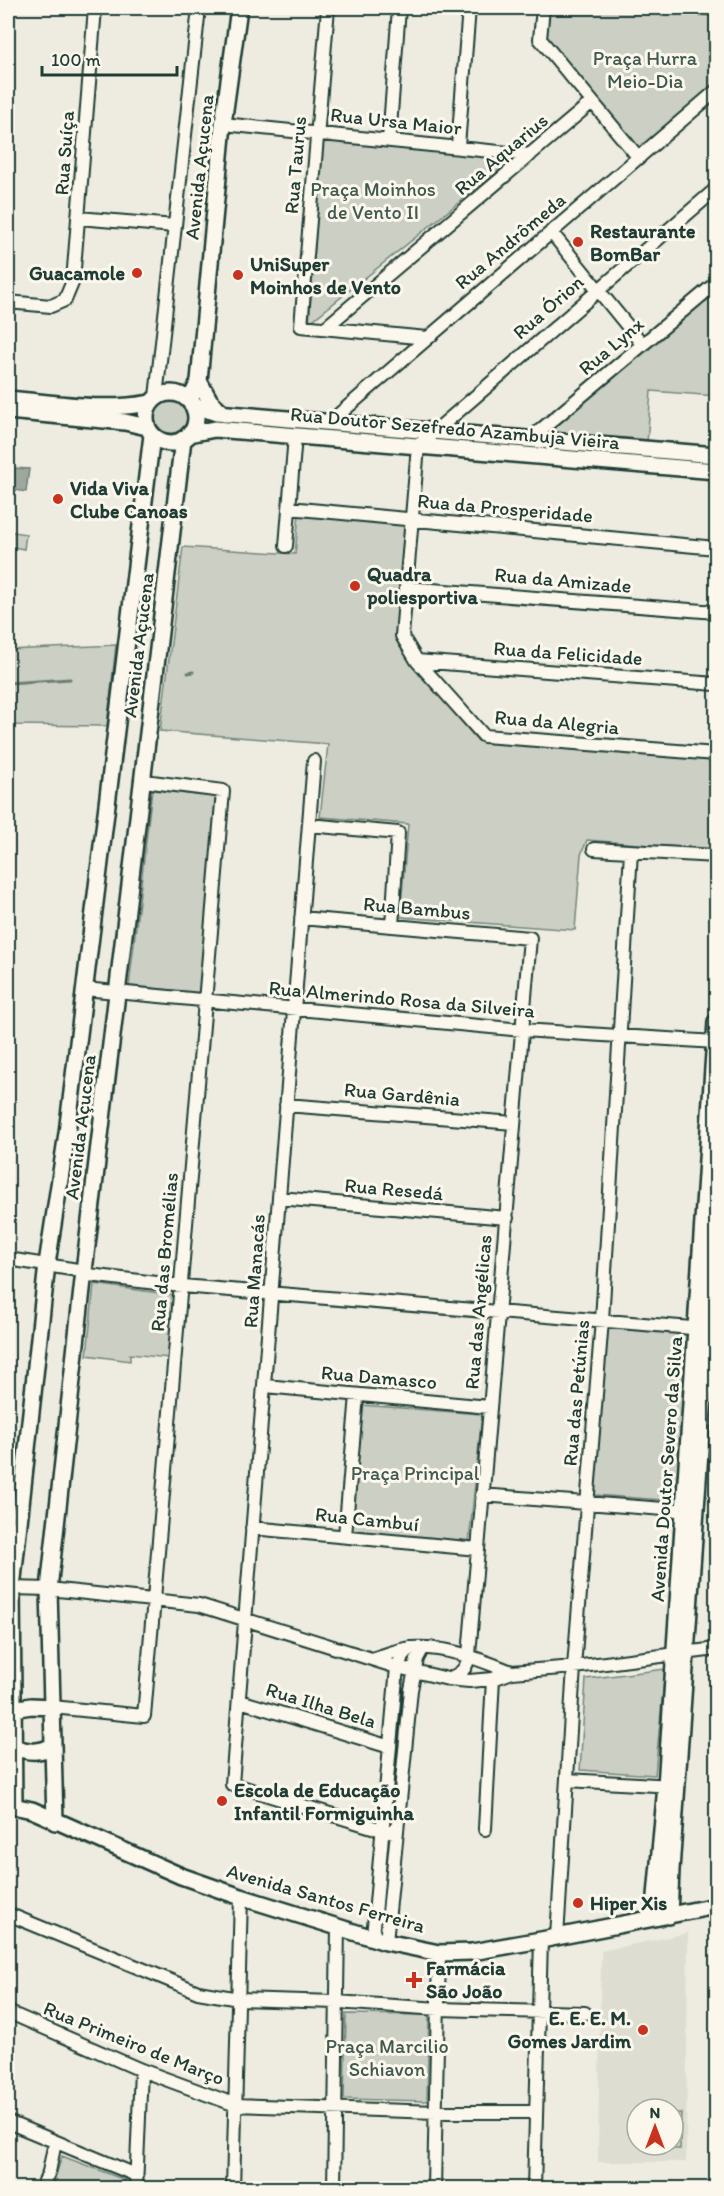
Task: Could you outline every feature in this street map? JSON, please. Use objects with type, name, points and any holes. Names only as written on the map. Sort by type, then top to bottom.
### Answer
[{"type":"main road","name":"Avenida Açucena","points":[[199,381],[223,124],[239,8]]},
{"type":"main road","points":[[189,402],[199,381]]},
{"type":"main road","points":[[199,381],[210,401],[224,414]]},
{"type":"main road","points":[[8,399],[126,408],[171,393],[189,402],[196,420],[186,437],[167,442],[150,431],[126,423],[8,411]]},
{"type":"main road","points":[[150,431],[146,419],[153,400]]},
{"type":"main road","name":"Rua Doutor Sezefredo Azambuja Vieira","points":[[189,402],[224,414],[530,439],[669,459],[717,471]]},
{"type":"main road","name":"Rua Doutor Sezefredo Azambuja Vieira","points":[[186,437],[215,429],[418,446],[669,459],[717,455]]},
{"type":"main road","name":"Avenida Açucena","points":[[11,1805],[14,1747],[12,1588],[47,1264],[67,1133],[150,431]]},
{"type":"main road","name":"Avenida Açucena","points":[[55,1822],[49,1589],[84,1271],[186,437]]},
{"type":"main road","name":"Avenida Doutor Severo da Silva","points":[[707,1329],[717,1022]]},
{"type":"main road","name":"Avenida Doutor Severo da Silva","points":[[662,1917],[690,1511],[717,1221]]},
{"type":"main road","points":[[13,1709],[31,1706],[52,1707]]},
{"type":"main road","points":[[14,1747],[34,1752],[42,1751],[53,1745]]},
{"type":"main road","name":"Avenida Santos Ferreira","points":[[11,1805],[32,1810],[181,1876],[241,1897],[380,1939],[440,1953],[472,1952],[717,1906]]},
{"type":"street","name":"Rua Suíça","points":[[8,302],[51,306],[65,300],[73,281],[95,8]]},
{"type":"street","name":"Avenida Açucena","points":[[153,400],[200,8]]},
{"type":"street","name":"Rua Taurus","points":[[325,328],[301,326],[328,8]]},
{"type":"street","points":[[389,140],[399,8]]},
{"type":"street","points":[[458,146],[469,8]]},
{"type":"street","points":[[543,8],[540,39],[639,158]]},
{"type":"street","points":[[710,8],[717,8]]},
{"type":"street","name":"Rua Andrômeda","points":[[330,423],[717,91]]},
{"type":"street","name":"Rua Aquarius","points":[[325,328],[592,102]]},
{"type":"street","name":"Rua Ursa Maior","points":[[223,124],[530,155]]},
{"type":"street","name":"Rua Órion","points":[[433,431],[717,189]]},
{"type":"street","points":[[78,218],[175,226]]},
{"type":"street","points":[[551,232],[643,345]]},
{"type":"street","name":"Rua Lynx","points":[[530,439],[717,283]]},
{"type":"street","points":[[325,328],[427,338]]},
{"type":"street","points":[[418,446],[433,431]]},
{"type":"street","points":[[286,546],[295,436]]},
{"type":"street","name":"Rua da Alegria","points":[[418,446],[402,636],[417,661],[484,736],[717,754]]},
{"type":"street","name":"Rua da Prosperidade","points":[[289,508],[717,548]]},
{"type":"street","name":"Rua da Amizade","points":[[406,588],[717,612]]},
{"type":"street","name":"Rua da Felicidade","points":[[417,661],[717,684]]},
{"type":"street","name":"Rua Manacás","points":[[314,761],[232,1784],[382,1830]]},
{"type":"street","name":"Rua das Bromélias","points":[[52,1707],[144,1716],[223,791],[144,781]]},
{"type":"street","points":[[309,825],[398,833],[392,926]]},
{"type":"street","points":[[594,849],[717,856]]},
{"type":"street","name":"Rua das Petúnias","points":[[557,1937],[574,1667],[602,1320],[631,852]]},
{"type":"street","name":"Rua Bambus","points":[[301,918],[530,938]]},
{"type":"street","name":"Rua das Angélicas","points":[[448,1679],[461,1674],[467,1664],[469,1654],[530,938]]},
{"type":"street","name":"Rua Almerindo Rosa da Silveira","points":[[84,989],[522,1030],[716,1042]]},
{"type":"street","name":"Rua Gardênia","points":[[286,1105],[514,1123]]},
{"type":"street","name":"Rua Resedá","points":[[279,1198],[507,1218]]},
{"type":"street","points":[[8,1259],[84,1271],[89,1275],[182,1286],[707,1329]]},
{"type":"street","name":"Rua Damasco","points":[[265,1386],[489,1407]]},
{"type":"street","points":[[345,1536],[357,1395]]},
{"type":"street","points":[[482,1495],[690,1511]]},
{"type":"street","name":"Rua Cambuí","points":[[252,1528],[478,1549]]},
{"type":"street","points":[[12,1588],[49,1589],[199,1605],[397,1667],[448,1679],[469,1681],[493,1679],[512,1672],[717,1650]]},
{"type":"street","points":[[371,1659],[416,1648],[469,1654],[512,1672]]},
{"type":"street","points":[[380,1939],[380,1856],[397,1667],[402,1657],[416,1648]]},
{"type":"street","points":[[380,1939],[393,1858],[413,1671],[417,1659],[416,1648]]},
{"type":"street","points":[[485,1829],[493,1679]]},
{"type":"street","name":"Rua Ilha Bela","points":[[240,1701],[390,1748]]},
{"type":"street","points":[[567,1780],[671,1786]]},
{"type":"street","points":[[382,1830],[396,1832]]},
{"type":"street","points":[[380,1856],[393,1858]]},
{"type":"street","points":[[233,2188],[241,1897]]},
{"type":"street","points":[[8,1914],[198,1992],[239,1999],[336,2002],[439,2010],[585,2013]]},
{"type":"street","points":[[334,2188],[338,1927]]},
{"type":"street","points":[[534,2188],[541,1940]]},
{"type":"street","points":[[434,2188],[440,1953]]},
{"type":"street","name":"Rua Primeiro de Março","points":[[8,2012],[141,2070],[236,2105],[436,2112],[536,2112]]},
{"type":"street","points":[[136,2188],[141,2070]]},
{"type":"street","points":[[8,2122],[136,2175]]},
{"type":"street","points":[[42,2188],[49,2172],[55,2142]]},
{"type":"shaded area","points":[[12,468],[29,469],[26,492],[9,489]]},
{"type":"shaded area","name":"E. E. E. M. Gomes Jardim","points":[[688,1933],[686,2162],[598,2162],[601,1951]]},
{"type":"green space","name":"Praça Hurra Meio-Dia","points":[[548,8],[591,8],[716,16],[716,85],[638,150],[544,38]]},
{"type":"green space","name":"Praça Moinhos de Vento II","points":[[323,140],[513,159],[309,323]]},
{"type":"green space","points":[[716,287],[716,396],[651,391],[647,443],[541,436]]},
{"type":"green space","points":[[171,401],[182,406],[187,417],[182,428],[171,433],[160,428],[155,417],[160,406]]},
{"type":"green space","points":[[299,514],[405,523],[397,642],[478,741],[716,761],[716,850],[587,840],[581,855],[575,930],[400,917],[408,824],[320,817],[328,744],[160,731],[183,547],[295,554]]},
{"type":"green space","points":[[8,531],[26,534],[24,549],[8,546]]},
{"type":"green space","points":[[116,645],[107,726],[8,725],[8,650]]},
{"type":"green space","points":[[152,790],[217,797],[201,993],[129,986]]},
{"type":"green space","points":[[94,1284],[174,1295],[169,1358],[130,1354],[130,1361],[87,1355]]},
{"type":"green space","points":[[606,1325],[689,1331],[677,1501],[594,1495]]},
{"type":"green space","name":"Praça Principal","points":[[360,1405],[482,1414],[469,1543],[349,1531]]},
{"type":"green space","points":[[665,1669],[655,1775],[580,1770],[586,1679]]},
{"type":"green space","name":"Praça Marcilio Schiavon","points":[[346,2014],[429,2015],[427,2101],[344,2099]]},
{"type":"green space","points":[[62,2156],[125,2180],[125,2188],[52,2188]]},
{"type":"waterway","points":[[188,673],[193,672]]},
{"type":"waterway","points":[[8,683],[70,679]]},
{"type":"place","name":"Restaurante BomBar","points":[[578,242]]},
{"type":"place","name":"Guacamole","points":[[137,273]]},
{"type":"place","name":"UniSuper Moinhos de Vento","points":[[238,275]]},
{"type":"place","name":"Vida Viva Clube Canoas","points":[[58,499]]},
{"type":"place","name":"Quadra poliesportiva","points":[[355,586]]},
{"type":"place","name":"Escola de Educação Infantil Formiguinha","points":[[222,1801]]},
{"type":"place","name":"Hiper Xis","points":[[578,1903]]},
{"type":"place","name":"Farmácia São João","points":[[414,1980]]},
{"type":"place","name":"E. E. E. M. Gomes Jardim","points":[[643,2030]]}]
